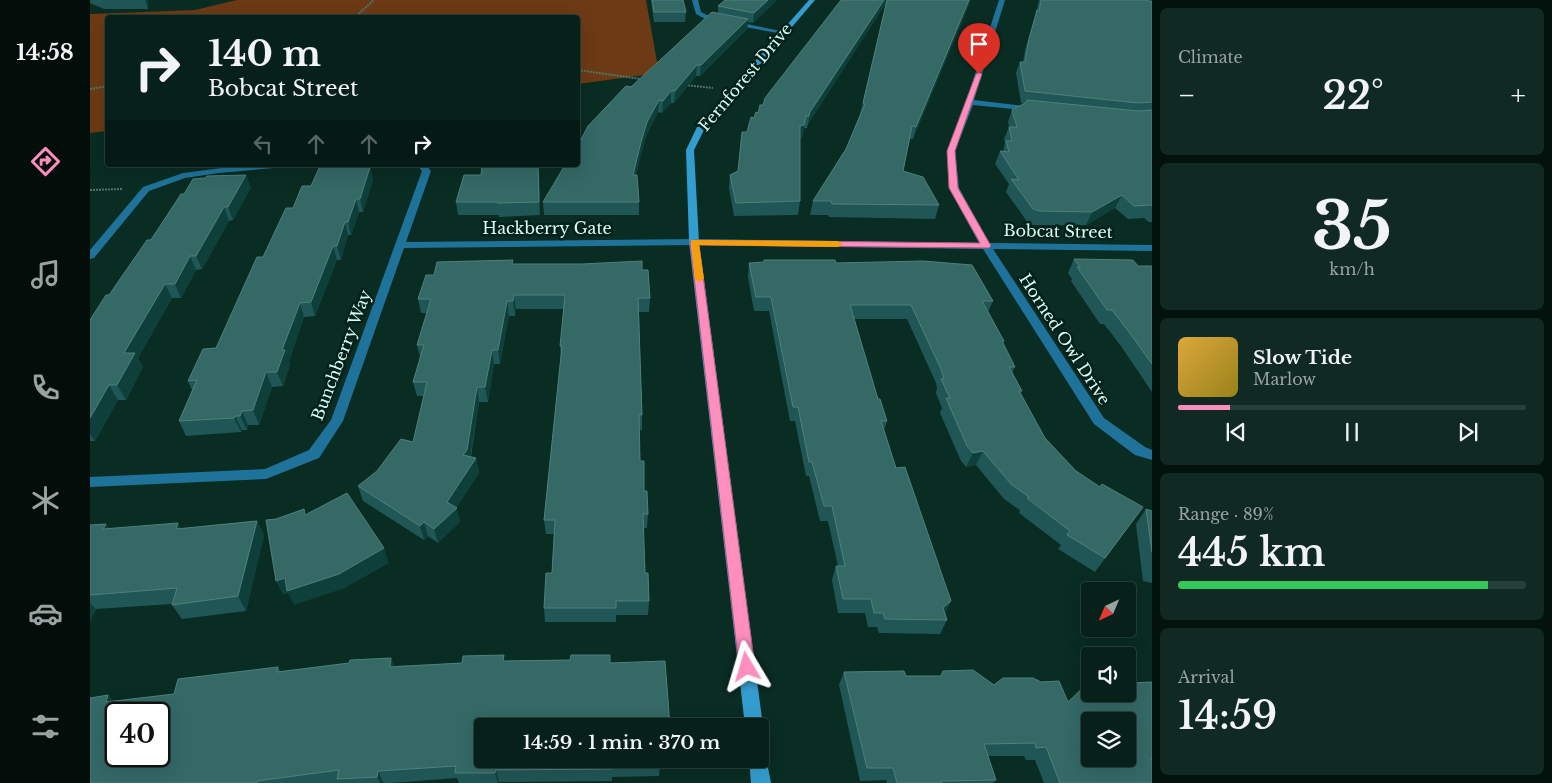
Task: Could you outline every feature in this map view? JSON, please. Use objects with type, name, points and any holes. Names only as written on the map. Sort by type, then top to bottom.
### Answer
[{"type":"street","points":[[696,0],[698,12],[709,20],[783,32]]},
{"type":"street","name":"Fernforest Drive","points":[[753,718],[694,242],[690,150],[700,129],[812,0]]},
{"type":"street","name":"Horned Owl Drive","points":[[1002,0],[970,102],[951,151],[954,188],[986,246],[1099,421],[1140,451],[1152,455]]},
{"type":"street","points":[[970,102],[1045,110]]},
{"type":"street","points":[[90,256],[146,189],[183,176],[252,167]]},
{"type":"street","name":"Bunchberry Way","points":[[90,482],[266,474],[314,454],[337,421],[427,171],[423,167]]},
{"type":"street","name":"Hackberry Gate","points":[[400,245],[694,242]]},
{"type":"street","name":"Bobcat Street","points":[[694,242],[1152,248]]},
{"type":"street","points":[[759,768],[761,783]]},
{"type":"path","points":[[357,15],[374,0]]},
{"type":"path","points":[[580,70],[648,80]]},
{"type":"path","points":[[685,85],[732,91]]},
{"type":"path","points":[[90,89],[105,86]]},
{"type":"path","points":[[90,190],[146,189]]},
{"type":"shaded area","points":[[237,0],[646,0],[659,73],[580,84],[580,15],[105,15],[105,131],[90,133],[90,14],[195,10]]},
{"type":"building","points":[[652,0],[683,0],[686,12],[654,12]]},
{"type":"building","points":[[725,0],[768,0],[754,13],[718,6]]},
{"type":"building","points":[[841,0],[884,0],[809,116],[806,116],[804,125],[800,126],[800,201],[736,203],[730,175],[738,171],[742,132],[747,132],[751,117],[754,118],[756,112],[758,113],[760,105],[763,105],[765,98]]},
{"type":"building","points":[[887,0],[969,0],[916,127],[912,126],[903,171],[923,177],[939,205],[832,204],[831,201],[813,201],[846,149],[865,104],[863,103]]},
{"type":"building","points":[[1041,0],[1145,0],[1152,2],[1152,102],[1138,103],[1025,91],[1020,62],[1025,62],[1029,39]]},
{"type":"building","points":[[712,12],[748,19],[701,65],[697,65],[675,91],[671,91],[663,101],[659,100],[647,122],[633,175],[637,175],[639,202],[543,202],[564,167],[580,167],[580,141],[588,126],[626,86],[631,87]]},
{"type":"building","points":[[1027,100],[1138,111],[1152,110],[1152,206],[1134,206],[1122,195],[1092,212],[1039,211],[1033,209],[1011,179],[1019,180],[1000,151],[1009,152],[1006,141],[1012,141],[1009,127],[1017,127],[1012,110],[1027,102]]},
{"type":"building","points":[[320,167],[370,167],[360,199],[356,199],[348,222],[345,222],[337,246],[333,246],[311,302],[300,303],[282,350],[285,350],[277,372],[266,372],[253,410],[242,411],[240,416],[235,416],[234,418],[179,421],[197,380],[188,381],[203,349],[216,348],[257,257],[263,257],[286,208],[293,208],[302,186],[311,186]]},
{"type":"building","points":[[482,167],[538,167],[539,202],[456,202],[464,175],[481,175]]},
{"type":"building","points":[[246,175],[228,207],[224,207],[196,256],[190,256],[175,284],[165,284],[124,353],[135,353],[117,385],[109,385],[90,418],[90,320],[106,295],[109,295],[147,240],[151,240],[193,179],[205,178],[207,176]]},
{"type":"building","points":[[1074,259],[1133,260],[1138,266],[1152,266],[1152,364],[1112,310],[1107,310],[1077,267],[1080,267]]},
{"type":"building","points":[[513,260],[512,264],[582,264],[642,261],[642,270],[648,270],[650,298],[638,298],[642,415],[639,415],[640,461],[644,461],[644,491],[647,491],[648,514],[643,514],[645,573],[648,573],[649,601],[616,601],[616,608],[544,608],[546,573],[552,573],[555,520],[544,520],[562,346],[560,346],[565,295],[514,295],[513,301],[507,301],[498,350],[492,350],[485,387],[477,387],[467,450],[463,455],[476,458],[447,502],[457,508],[434,529],[424,522],[420,526],[358,486],[377,471],[401,439],[413,442],[427,382],[413,382],[424,345],[417,345],[431,299],[418,299],[426,275],[434,275],[437,262]]},
{"type":"building","points":[[764,260],[835,260],[836,263],[923,261],[972,265],[993,301],[982,301],[1004,341],[1002,341],[1015,367],[1009,367],[1022,391],[1019,391],[1045,438],[1076,471],[1100,487],[1102,484],[1143,507],[1105,558],[1067,535],[1070,531],[1011,484],[983,451],[973,453],[967,446],[946,398],[950,398],[941,379],[944,379],[941,369],[911,305],[850,305],[878,399],[880,399],[887,421],[881,421],[896,468],[905,467],[951,601],[943,608],[947,620],[885,619],[883,613],[874,613],[871,599],[843,599],[836,566],[845,566],[832,506],[824,506],[812,462],[809,462],[798,407],[793,407],[771,297],[756,297],[749,263],[764,262]]},
{"type":"building","points":[[347,493],[384,548],[339,574],[287,591],[285,578],[276,581],[266,520],[276,519],[304,509],[305,515]]},
{"type":"building","points":[[1146,509],[1152,511],[1152,552]]},
{"type":"building","points":[[257,521],[238,596],[172,605],[177,588],[90,595],[90,525],[106,524],[103,529],[178,523],[176,529]]},
{"type":"building","points":[[504,655],[503,661],[570,660],[571,655],[610,655],[610,663],[665,661],[669,718],[474,718],[474,768],[612,769],[496,770],[495,773],[455,773],[456,766],[378,771],[377,777],[337,779],[339,770],[257,781],[257,783],[90,783],[90,698],[108,695],[106,702],[174,694],[178,679],[278,667],[277,672],[349,663],[350,660],[391,658],[390,667],[462,663],[463,656]]},
{"type":"building","points":[[973,670],[994,685],[1003,678],[1033,678],[1041,682],[1059,681],[1068,702],[1081,690],[1081,702],[1136,702],[1136,683],[1152,682],[1152,783],[1060,783],[1046,747],[1036,748],[1035,743],[984,744],[996,780],[897,783],[893,768],[867,768],[844,672],[904,671],[906,676],[941,676],[943,671]]},
{"type":"slow traffic","points":[[699,279],[694,242],[838,244]]},
{"type":"route","points":[[747,667],[694,242],[986,246],[954,188],[951,151],[979,74]]}]
